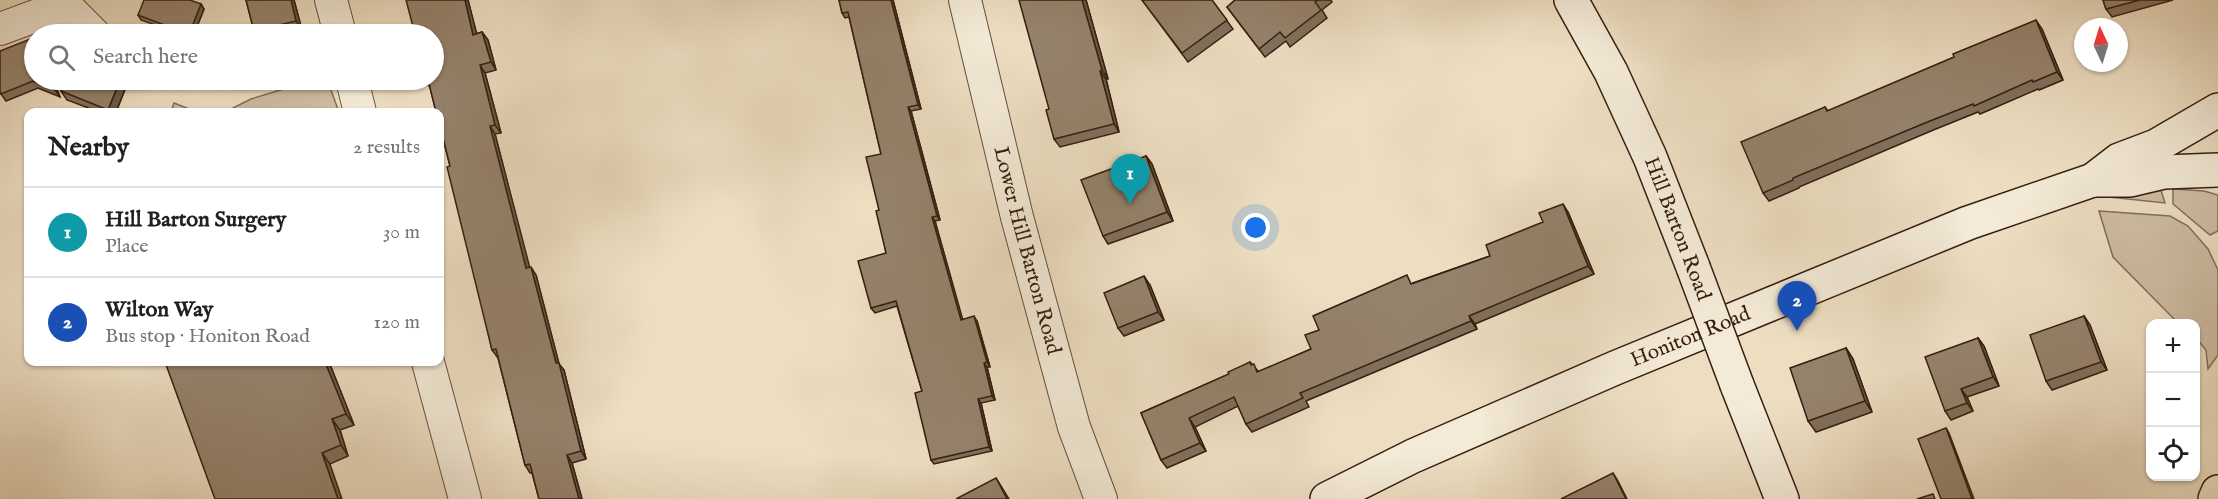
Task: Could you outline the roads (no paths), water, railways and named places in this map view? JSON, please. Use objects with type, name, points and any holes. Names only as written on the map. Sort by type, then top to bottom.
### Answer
[{"type":"main road","name":"Hill Barton Road","points":[[1571,0],[1611,72],[1650,157],[1782,499]]},
{"type":"main road","name":"Honiton Road","points":[[1327,499],[1413,456],[1626,363],[1968,224],[2093,180],[2119,160],[2156,146],[2218,110]]},
{"type":"main road","name":"Honiton Road","points":[[2093,180],[2130,180],[2164,172],[2218,170]]},
{"type":"main road","points":[[2215,499],[2218,492]]},
{"type":"street","points":[[331,0],[337,24]]},
{"type":"street","name":"Lower Hill Barton Road","points":[[965,0],[1017,217],[1071,415],[1101,499]]},
{"type":"street","points":[[0,29],[65,3],[85,24]]},
{"type":"street","points":[[354,90],[359,108]]},
{"type":"street","points":[[429,366],[465,499]]},
{"type":"place","name":"Hill Barton Surgery","points":[[1130,204]]},
{"type":"place","name":"Wilton Way","points":[[1797,331]]}]
